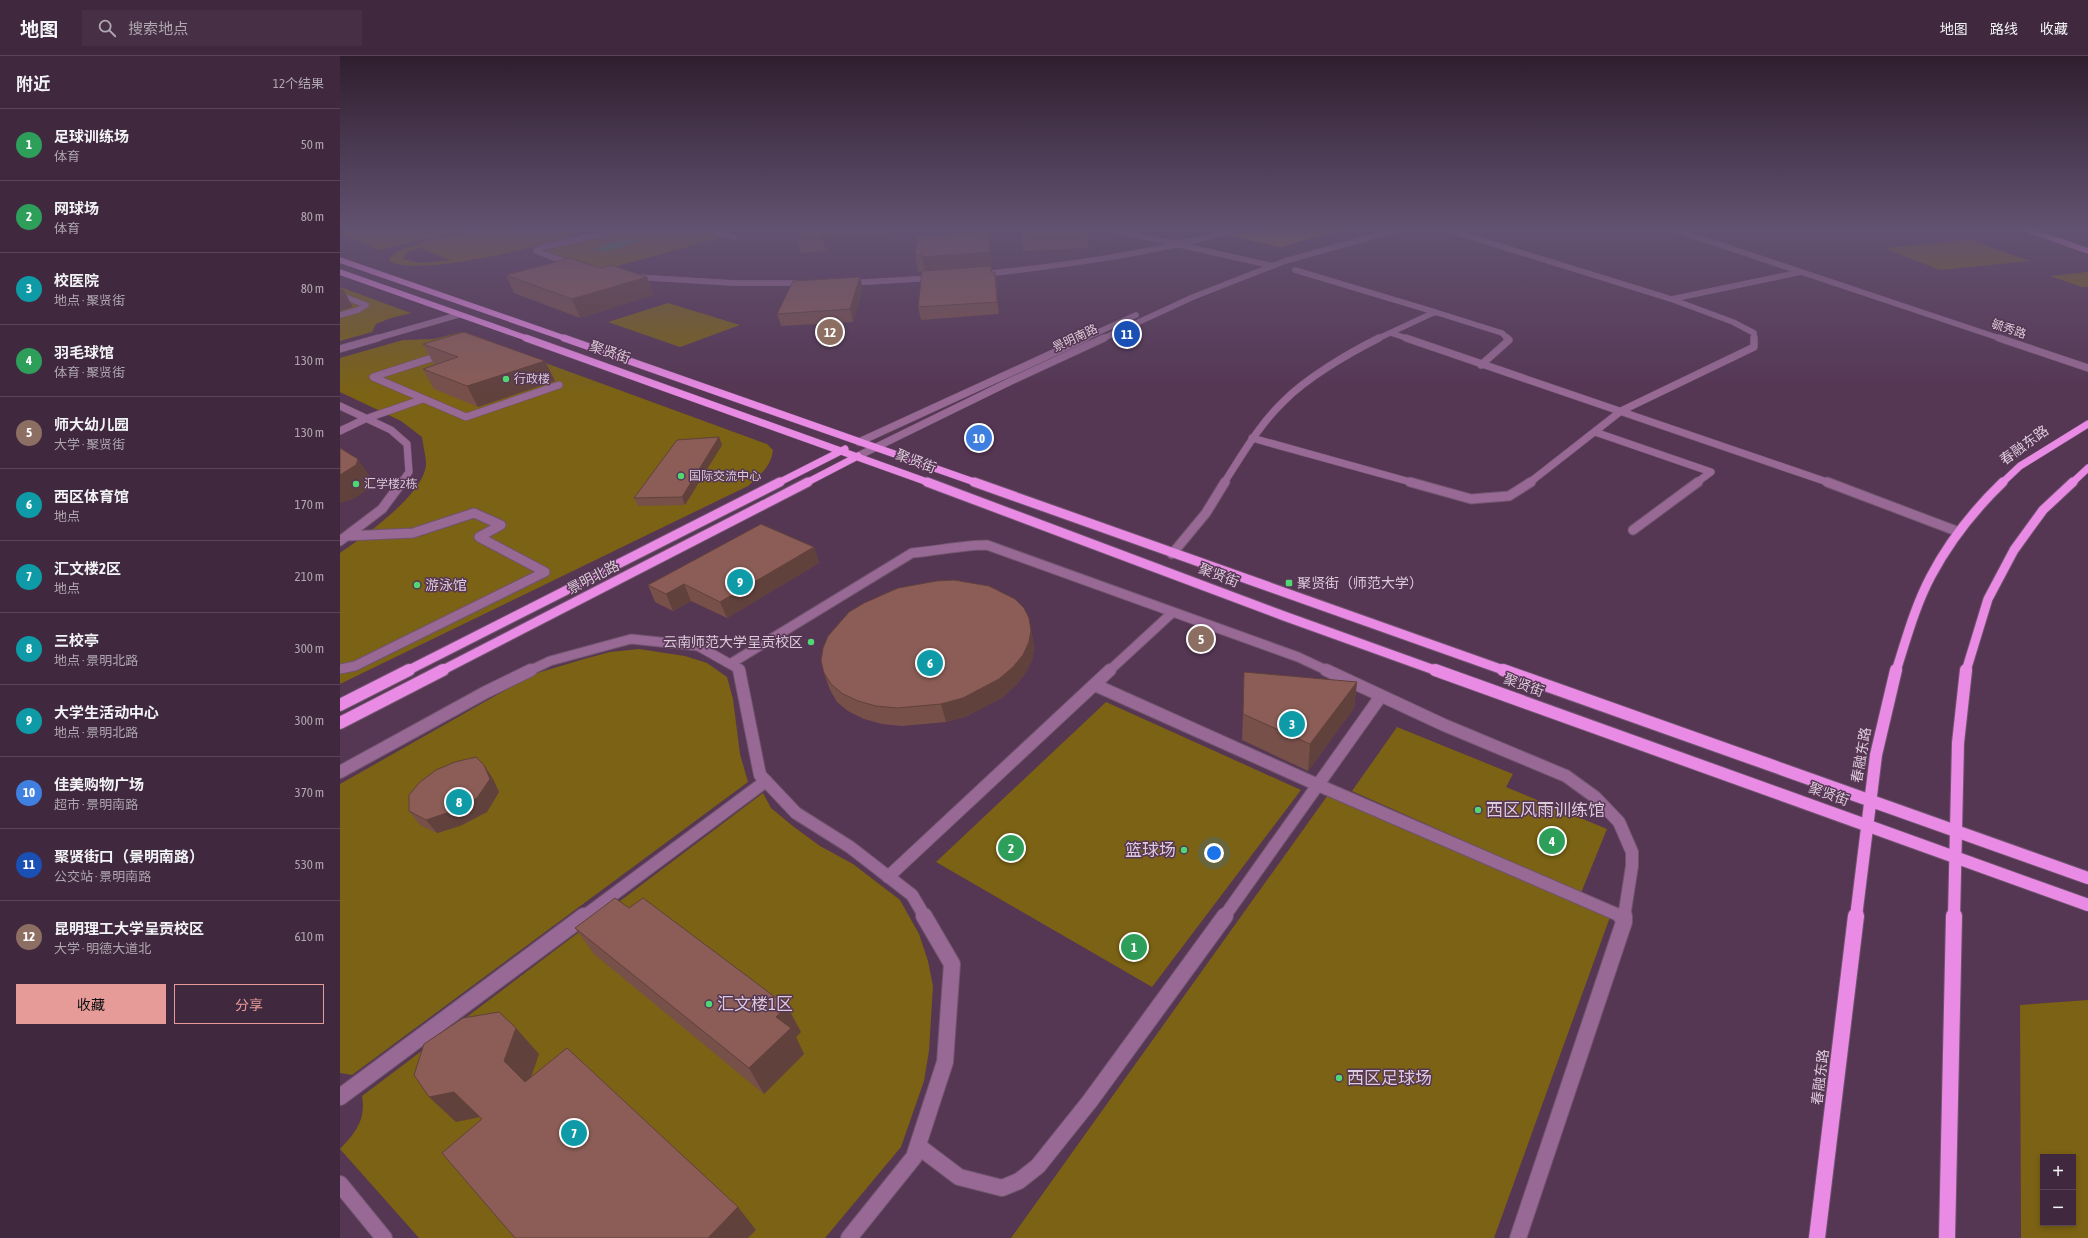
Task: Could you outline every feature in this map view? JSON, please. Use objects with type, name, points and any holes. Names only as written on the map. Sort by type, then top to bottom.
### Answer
[{"type":"main road","name":"聚贤街","points":[[373,284],[858,456],[1284,616],[2088,905]]},
{"type":"main road","name":"聚贤街","points":[[409,284],[859,442],[2088,878]]},
{"type":"main road","name":"春融东路","points":[[1817,1238],[1876,755],[1892,682],[1923,594],[1932,576],[1959,532],[1989,496],[2020,466],[2088,424]]},
{"type":"main road","name":"景明北路","points":[[340,705],[859,442]]},
{"type":"main road","name":"景明北路","points":[[340,723],[858,456]]},
{"type":"main road","points":[[1947,1238],[1958,743],[1966,671],[1988,599],[2014,550],[2043,510],[2088,468]]},
{"type":"street","points":[[1169,300],[1209,284]]},
{"type":"street","name":"景明南路","points":[[858,456],[1143,319],[1222,284]]},
{"type":"street","points":[[1342,284],[1502,333],[1509,340],[1481,365]]},
{"type":"street","points":[[1252,438],[1471,499],[1509,496],[1540,476],[1621,411],[1754,347],[1754,333],[1733,322],[1671,299],[1623,284]]},
{"type":"street","points":[[1671,299],[1742,284]]},
{"type":"street","name":"毓秀路","points":[[1837,284],[2088,368]]},
{"type":"street","points":[[340,295],[366,305],[358,310],[340,315]]},
{"type":"street","points":[[1172,554],[1206,513],[1252,438],[1288,397],[1330,366],[1391,333],[1435,312]]},
{"type":"street","name":"景明南路","points":[[859,442],[1140,313]]},
{"type":"street","points":[[340,349],[458,315]]},
{"type":"street","points":[[1391,333],[1481,365],[1840,486],[1959,532]]},
{"type":"street","points":[[454,351],[373,377],[466,417],[559,385]]},
{"type":"street","points":[[340,431],[365,419],[423,398]]},
{"type":"street","points":[[340,406],[391,430],[407,444],[409,472],[382,509],[343,538]]},
{"type":"street","points":[[1595,432],[1711,472],[1633,530]]},
{"type":"street","points":[[340,669],[355,666],[545,572],[479,537],[501,525],[474,513],[413,533],[343,538]]},
{"type":"street","points":[[730,664],[912,554],[968,545],[987,545],[1298,657],[1465,734],[1566,776],[1603,803],[1624,828],[1633,857],[1623,917],[1518,1238]]},
{"type":"street","points":[[888,877],[1173,612]]},
{"type":"street","points":[[340,772],[486,692],[550,661],[631,639],[698,646],[738,669],[748,709],[760,775],[796,813],[850,847],[912,895],[952,964],[945,1062],[914,1157],[849,1238]]},
{"type":"street","points":[[1095,685],[1318,785],[1623,917]]},
{"type":"street","points":[[918,1146],[959,1177],[1002,1188],[1019,1181],[1038,1166],[1100,1088],[1244,890],[1381,696]]},
{"type":"street","points":[[340,1097],[766,781]]},
{"type":"street","points":[[340,1184],[384,1238]]},
{"type":"shaded area","points":[[2074,284],[2088,284],[2088,287]]},
{"type":"shaded area","points":[[340,287],[411,313],[391,318],[376,324],[372,332],[340,341]]},
{"type":"shaded area","points":[[668,303],[740,325],[680,347],[608,322]]},
{"type":"shaded area","points":[[461,332],[767,444],[773,450],[772,456],[764,470],[748,486],[340,684],[340,553],[377,526],[404,501],[423,476],[426,458],[422,437],[401,421],[340,392],[340,358],[403,340],[434,339]]},
{"type":"shaded area","points":[[639,649],[685,656],[707,663],[727,677],[733,699],[740,754],[748,782],[352,1075],[340,1073],[340,784],[534,674],[610,652]]},
{"type":"shaded area","points":[[1106,702],[1301,790],[1152,987],[936,862]]},
{"type":"shaded area","name":"西区风雨训练馆","points":[[1397,727],[1513,774],[1506,787],[1607,829],[1581,893],[1352,791]]},
{"type":"shaded area","name":"西区足球场","points":[[1330,792],[1610,917],[1494,1238],[1011,1238]]},
{"type":"shaded area","points":[[763,793],[771,808],[794,827],[820,846],[853,864],[900,900],[919,934],[928,961],[933,986],[929,1051],[924,1081],[901,1147],[825,1238],[419,1238],[340,1149],[351,1137],[361,1119],[363,1104],[362,1096]]},
{"type":"shaded area","points":[[2088,1000],[2088,1238],[2021,1238],[2020,1005]]},
{"type":"building","points":[[531,284],[623,284],[572,299]]},
{"type":"building","points":[[791,284],[858,284],[850,309],[777,314]]},
{"type":"building","points":[[921,284],[996,284],[997,302],[918,307]]},
{"type":"building","points":[[464,332],[545,361],[467,386],[423,369],[458,357],[423,344]]},
{"type":"building","name":"国际交流中心","points":[[719,437],[682,497],[634,498],[677,440]]},
{"type":"building","points":[[340,448],[358,459],[356,465],[340,475]]},
{"type":"building","points":[[761,524],[814,547],[720,602],[684,584],[666,594],[648,585]]},
{"type":"building","points":[[954,580],[989,586],[1015,599],[1024,608],[1029,618],[1031,630],[1029,642],[1023,655],[1013,667],[999,679],[963,698],[941,704],[897,708],[876,706],[858,701],[843,694],[831,684],[824,673],[821,661],[823,648],[828,636],[849,612],[864,603],[898,588],[936,581]]},
{"type":"building","points":[[1244,672],[1357,682],[1310,744],[1243,714]]},
{"type":"building","points":[[476,757],[484,765],[490,779],[477,798],[450,812],[426,820],[409,811],[409,795],[420,782],[436,770],[455,762]]},
{"type":"building","name":"汇文楼1区","points":[[615,898],[629,908],[643,898],[787,1006],[776,1017],[791,1028],[749,1068],[575,928]]},
{"type":"building","points":[[499,1012],[516,1028],[504,1061],[525,1082],[567,1048],[738,1207],[708,1238],[515,1238],[442,1153],[482,1119],[454,1092],[429,1097],[414,1075],[424,1044],[463,1018]]},
{"type":"place","name":"昆明理工大学呈贡校区","points":[[830,332]]},
{"type":"place","name":"聚贤街口（景明南路）","points":[[1127,334]]},
{"type":"place","name":"行政楼","points":[[506,379]]},
{"type":"place","name":"佳美购物广场","points":[[979,438]]},
{"type":"place","name":"国际交流中心","points":[[681,476]]},
{"type":"place","name":"汇学楼2栋","points":[[356,484]]},
{"type":"place","name":"大学生活动中心","points":[[740,582]]},
{"type":"place","name":"聚贤街（师范大学）","points":[[1289,583]]},
{"type":"place","name":"游泳馆","points":[[417,585]]},
{"type":"place","name":"师大幼儿园","points":[[1201,639]]},
{"type":"place","name":"云南师范大学呈贡校区","points":[[811,642]]},
{"type":"place","name":"西区体育馆","points":[[930,663]]},
{"type":"place","name":"校医院","points":[[1292,724]]},
{"type":"place","name":"三校亭","points":[[459,802]]},
{"type":"place","name":"西区风雨训练馆","points":[[1478,810]]},
{"type":"place","name":"羽毛球馆","points":[[1552,841]]},
{"type":"place","name":"网球场","points":[[1011,848]]},
{"type":"place","name":"篮球场","points":[[1184,850]]},
{"type":"place","name":"足球训练场","points":[[1134,947]]},
{"type":"place","name":"汇文楼1区","points":[[709,1004]]},
{"type":"place","name":"西区足球场","points":[[1339,1078]]},
{"type":"place","name":"汇文楼2区","points":[[574,1133]]}]
